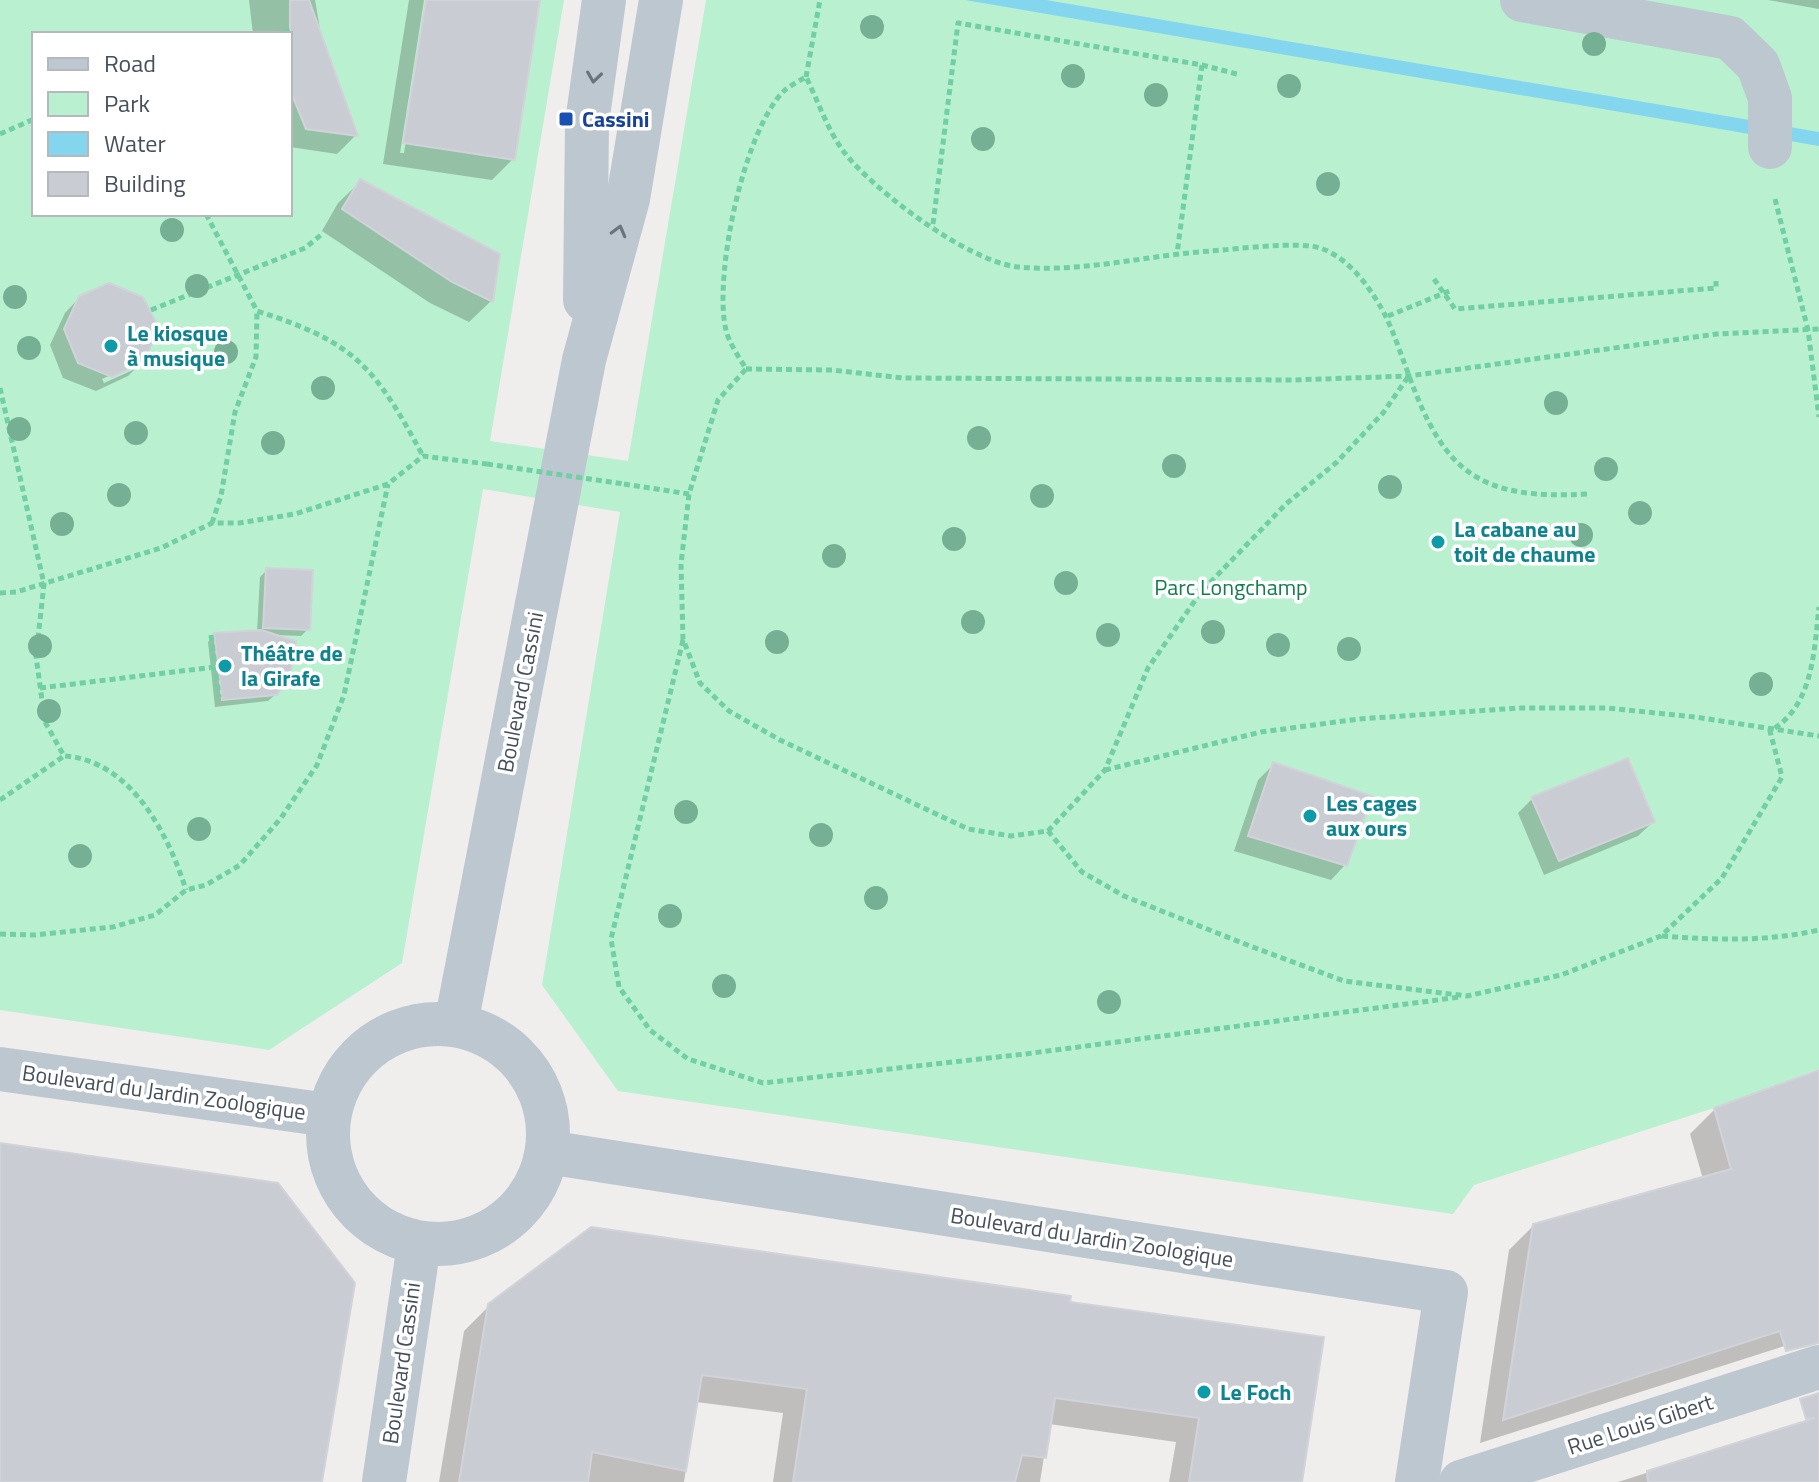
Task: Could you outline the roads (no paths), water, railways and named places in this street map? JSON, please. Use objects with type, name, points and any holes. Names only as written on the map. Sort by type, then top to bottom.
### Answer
[{"type":"street","name":"Boulevard Cassini","points":[[584,360],[587,123],[604,0]]},
{"type":"street","name":"Boulevard Cassini","points":[[456,1024],[584,360],[628,199],[661,0]]},
{"type":"street","points":[[1522,0],[1730,38],[1758,65],[1770,98],[1770,147]]},
{"type":"street","points":[[421,1023],[456,1024],[489,1035],[517,1056],[537,1084],[548,1117],[547,1152],[536,1185],[516,1213],[487,1234],[465,1241],[419,1244],[386,1233],[358,1212],[335,1172],[328,1150],[328,1115],[338,1083],[360,1054],[388,1034],[421,1023]]},
{"type":"street","name":"Boulevard du Jardin Zoologique","points":[[0,1069],[328,1115]]},
{"type":"street","name":"Boulevard du Jardin Zoologique","points":[[547,1152],[1446,1292],[1417,1482]]},
{"type":"street","name":"Boulevard Cassini","points":[[384,1482],[419,1244]]},
{"type":"street","name":"Rue Louis Gibert","points":[[1461,1482],[1819,1367]]},
{"type":"water","points":[[965,0],[1046,0],[1819,132],[1819,146]]},
{"type":"place","name":"Cassini","points":[[566,119]]},
{"type":"place","name":"Le kiosque à musique","points":[[111,346]]},
{"type":"place","name":"La cabane au toit de chaume","points":[[1438,542]]},
{"type":"place","name":"Théâtre de la Girafe","points":[[225,666]]},
{"type":"place","name":"Les cages aux ours","points":[[1310,816]]},
{"type":"place","name":"Le Foch","points":[[1204,1392]]},
{"type":"park label","name":"Parc Longchamp","points":[[1231,587]]}]
